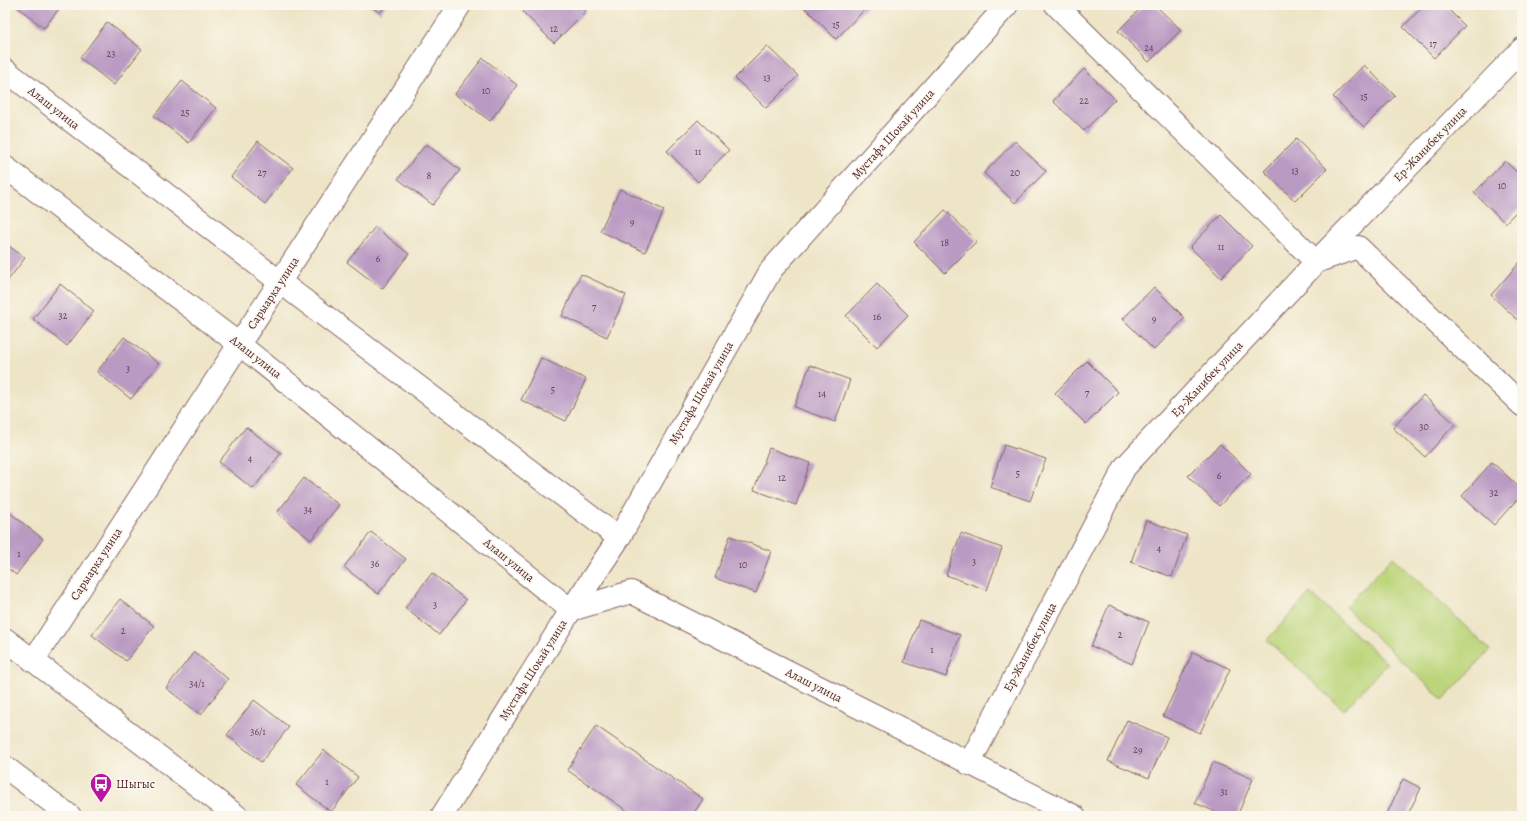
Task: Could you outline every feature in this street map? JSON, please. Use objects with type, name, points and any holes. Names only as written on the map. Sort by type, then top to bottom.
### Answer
[{"type":"street","name":"Сарыарка улица","points":[[33,661],[460,5]]},
{"type":"street","name":"Мустафа Шокай улица","points":[[442,816],[571,610],[619,538],[771,270],[1007,5]]},
{"type":"street","points":[[1056,5],[1316,262],[1358,247],[1522,405]]},
{"type":"street","name":"Ер-Жанибек улица","points":[[969,764],[1125,467],[1316,262],[1522,49]]},
{"type":"street","name":"Алаш улица","points":[[5,70],[280,282],[619,538]]},
{"type":"street","name":"Алаш улица","points":[[5,167],[240,344],[571,610],[630,592],[1074,816]]},
{"type":"street","points":[[5,639],[237,816]]},
{"type":"street","points":[[5,767],[70,816]]},
{"type":"green space","points":[[1393,557],[1490,650],[1443,700],[1345,607]]},
{"type":"green space","points":[[1310,593],[1387,663],[1344,710],[1267,640]]},
{"type":"building","points":[[15,5],[62,5],[44,28]]},
{"type":"building","points":[[369,5],[386,5],[380,13]]},
{"type":"building","points":[[530,5],[580,5],[586,11],[554,43],[523,12]]},
{"type":"building","points":[[808,5],[866,5],[867,7],[836,39],[805,8]]},
{"type":"building","points":[[1144,5],[1155,5],[1181,30],[1149,62],[1118,31]]},
{"type":"building","points":[[1424,5],[1444,5],[1465,26],[1434,58],[1403,27]]},
{"type":"building","points":[[107,22],[142,49],[114,85],[80,58]]},
{"type":"building","points":[[767,46],[798,76],[766,108],[735,78]]},
{"type":"building","points":[[483,58],[517,85],[490,121],[455,94]]},
{"type":"building","points":[[1364,65],[1395,96],[1364,127],[1333,97]]},
{"type":"building","points":[[1084,69],[1115,99],[1084,131],[1053,101]]},
{"type":"building","points":[[182,81],[216,108],[189,143],[154,116]]},
{"type":"building","points":[[698,120],[729,150],[698,182],[667,151]]},
{"type":"building","points":[[1296,139],[1327,169],[1295,201],[1264,171]]},
{"type":"building","points":[[258,141],[293,168],[265,204],[231,177]]},
{"type":"building","points":[[1015,141],[1046,171],[1015,203],[984,173]]},
{"type":"building","points":[[426,144],[460,170],[433,205],[398,179]]},
{"type":"building","points":[[1505,161],[1522,177],[1522,206],[1505,223],[1474,193]]},
{"type":"building","points":[[620,189],[664,210],[645,252],[600,231]]},
{"type":"building","points":[[945,210],[977,241],[945,273],[914,242]]},
{"type":"building","points":[[1221,215],[1252,246],[1221,278],[1190,247]]},
{"type":"building","points":[[375,227],[409,254],[382,289],[347,262]]},
{"type":"building","points":[[5,243],[25,258],[5,284]]},
{"type":"building","points":[[1520,262],[1522,263],[1522,324],[1491,295]]},
{"type":"building","points":[[581,274],[626,295],[607,337],[562,316]]},
{"type":"building","points":[[60,284],[94,311],[67,346],[33,319]]},
{"type":"building","points":[[877,284],[908,315],[877,347],[846,316]]},
{"type":"building","points":[[1154,287],[1185,318],[1154,350],[1123,319]]},
{"type":"building","points":[[124,337],[159,364],[131,399],[97,372]]},
{"type":"building","points":[[541,358],[586,379],[566,421],[521,400]]},
{"type":"building","points":[[1087,361],[1118,392],[1086,424],[1055,393]]},
{"type":"building","points":[[810,365],[850,380],[835,422],[794,407]]},
{"type":"building","points":[[1423,395],[1455,424],[1425,457],[1393,428]]},
{"type":"building","points":[[246,427],[281,453],[253,489],[219,462]]},
{"type":"building","points":[[1220,444],[1251,474],[1219,506],[1188,476]]},
{"type":"building","points":[[1004,445],[1046,459],[1030,501],[990,487]]},
{"type":"building","points":[[769,448],[810,463],[796,505],[754,490]]},
{"type":"building","points":[[1492,462],[1522,490],[1522,494],[1494,525],[1462,496]]},
{"type":"building","points":[[304,478],[339,505],[311,540],[277,513]]},
{"type":"building","points":[[9,512],[43,539],[16,575],[5,566],[5,517]]},
{"type":"building","points":[[1146,520],[1187,535],[1172,577],[1131,562]]},
{"type":"building","points":[[371,532],[406,559],[378,594],[344,567]]},
{"type":"building","points":[[961,533],[1002,548],[987,590],[946,575]]},
{"type":"building","points":[[730,536],[771,551],[756,593],[715,578]]},
{"type":"building","points":[[432,573],[466,600],[439,635],[405,608]]},
{"type":"building","points":[[120,599],[154,626],[126,661],[92,635]]},
{"type":"building","points":[[1109,605],[1149,622],[1132,664],[1091,646]]},
{"type":"building","points":[[919,620],[960,635],[946,677],[904,662]]},
{"type":"building","points":[[194,652],[228,679],[201,715],[166,688]]},
{"type":"building","points":[[1193,652],[1230,669],[1200,733],[1163,716]]},
{"type":"building","points":[[254,700],[289,727],[261,762],[227,735]]},
{"type":"building","points":[[1127,720],[1167,737],[1149,778],[1108,761]]},
{"type":"building","points":[[596,726],[703,799],[692,816],[635,816],[567,770]]},
{"type":"building","points":[[324,750],[358,777],[331,812],[296,785]]},
{"type":"building","points":[[1213,762],[1253,779],[1237,816],[1225,816],[1195,803]]},
{"type":"building","points":[[1403,779],[1421,788],[1407,816],[1386,816]]},
{"type":"place","name":"Шыгыс","points":[[101,804]]}]
